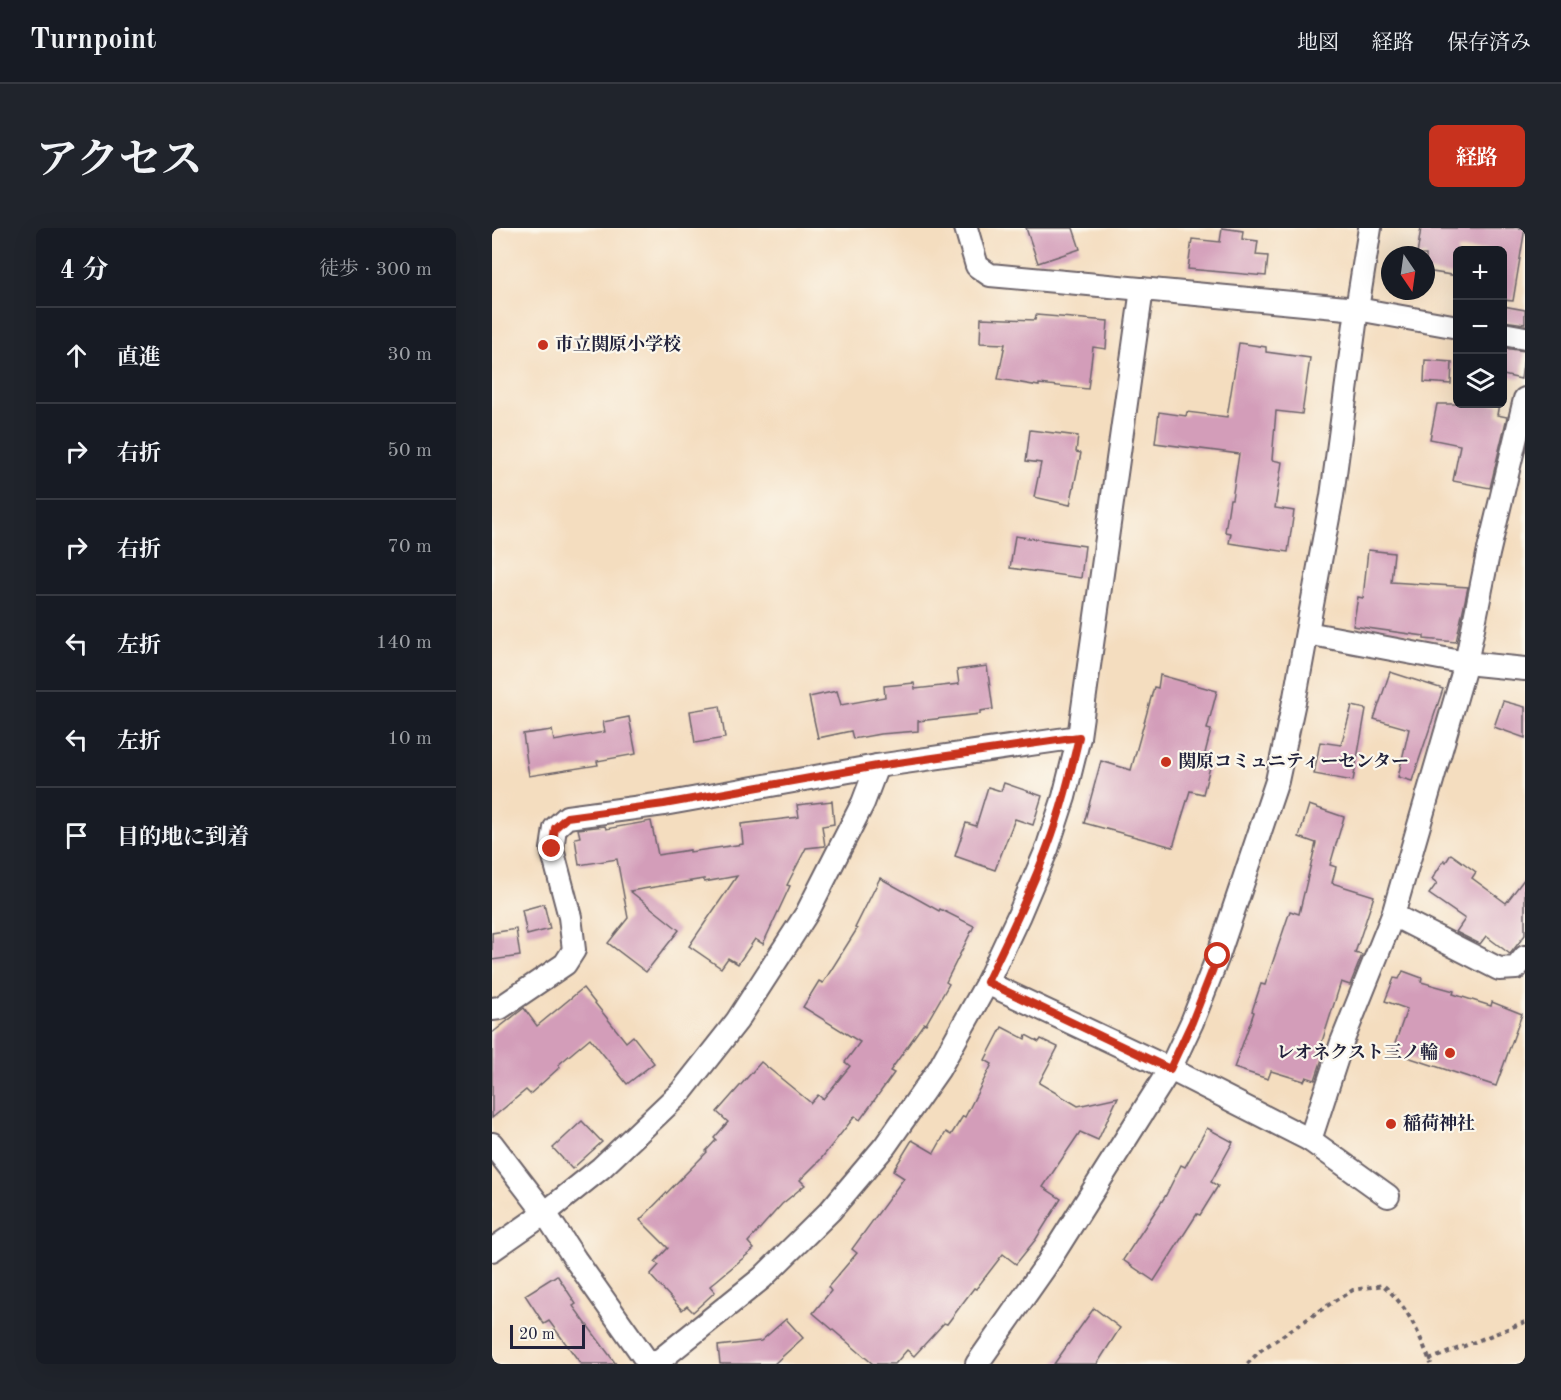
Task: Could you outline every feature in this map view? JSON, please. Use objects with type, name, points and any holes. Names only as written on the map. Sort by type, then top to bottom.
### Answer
[{"type":"street","points":[[966,228],[977,266],[990,275],[1357,309],[1453,326]]},
{"type":"street","points":[[977,1364],[1045,1267],[1170,1069],[1192,1022],[1218,956],[1277,781],[1332,496],[1357,309],[1371,228]]},
{"type":"street","points":[[656,1364],[762,1278],[830,1211],[885,1146],[939,1069],[987,982],[1019,915],[1047,849],[1064,797],[1079,737],[1142,289]]},
{"type":"street","points":[[1507,335],[1525,338]]},
{"type":"street","points":[[1310,1140],[1342,1042],[1393,915],[1466,663],[1488,554],[1525,399]]},
{"type":"street","points":[[1307,633],[1466,663],[1525,669]]},
{"type":"street","points":[[492,1010],[500,1008],[565,964],[574,950],[570,917],[552,849],[555,828],[567,817],[664,804],[877,766],[1079,737]]},
{"type":"street","points":[[492,1250],[545,1213],[601,1168],[681,1092],[737,1021],[807,913],[863,802],[877,766]]},
{"type":"street","points":[[1393,915],[1498,969],[1516,968],[1525,957]]},
{"type":"street","points":[[987,982],[1170,1069],[1310,1140],[1388,1196]]},
{"type":"street","points":[[492,1144],[545,1213],[649,1364]]},
{"type":"path","points":[[1247,1364],[1261,1350],[1353,1290],[1383,1285],[1406,1310],[1430,1362],[1525,1322]]},
{"type":"building","points":[[1026,228],[1073,228],[1080,249],[1038,263]]},
{"type":"building","points":[[1222,228],[1243,231],[1242,239],[1258,241],[1256,255],[1268,256],[1266,276],[1188,269],[1192,239],[1220,242]]},
{"type":"building","points":[[1421,228],[1525,228],[1513,301],[1507,300],[1507,246],[1453,246],[1453,275],[1435,272],[1435,246],[1418,246]]},
{"type":"building","points":[[1507,307],[1525,310],[1525,324],[1507,322]]},
{"type":"building","points":[[1036,315],[1108,321],[1106,349],[1093,347],[1088,389],[1039,384],[1039,386],[998,379],[1005,344],[980,343],[981,318],[1035,320]]},
{"type":"building","points":[[1239,343],[1266,347],[1266,352],[1310,358],[1302,414],[1276,411],[1272,460],[1282,462],[1275,508],[1294,511],[1288,552],[1229,543],[1231,533],[1225,532],[1239,454],[1155,443],[1159,412],[1186,416],[1187,412],[1227,417]]},
{"type":"building","points":[[1507,349],[1525,351],[1521,379],[1507,376]]},
{"type":"building","points":[[1425,360],[1452,362],[1451,384],[1424,382]]},
{"type":"building","points":[[1437,404],[1453,404],[1453,408],[1498,408],[1497,415],[1507,417],[1490,488],[1453,481],[1460,445],[1430,439]]},
{"type":"building","points":[[1030,430],[1078,436],[1076,452],[1081,453],[1070,505],[1034,497],[1041,463],[1026,461]]},
{"type":"building","points":[[1015,536],[1085,546],[1081,578],[1010,568]]},
{"type":"building","points":[[1368,550],[1394,553],[1391,582],[1468,587],[1456,642],[1424,639],[1424,636],[1353,626],[1358,597],[1363,598]]},
{"type":"building","points":[[987,666],[993,709],[980,711],[980,714],[918,721],[918,731],[853,739],[851,731],[818,738],[809,697],[837,691],[841,705],[885,697],[884,686],[914,683],[915,689],[959,684],[957,670]]},
{"type":"building","points":[[1390,672],[1443,689],[1412,781],[1398,777],[1409,729],[1374,719]]},
{"type":"building","name":"関原コミュニティーセンター","points":[[1160,675],[1217,691],[1207,729],[1211,730],[1202,765],[1210,767],[1203,794],[1190,791],[1173,847],[1084,823],[1101,761],[1131,770],[1154,687],[1158,688]]},
{"type":"building","points":[[1503,701],[1525,707],[1525,738],[1494,727]]},
{"type":"building","points":[[720,706],[725,738],[695,743],[690,711]]},
{"type":"building","points":[[1352,706],[1366,709],[1353,781],[1314,774],[1320,742],[1341,745]]},
{"type":"building","points":[[629,717],[636,754],[597,761],[598,765],[529,776],[523,734],[552,730],[554,741],[605,732],[603,722]]},
{"type":"building","points":[[1004,783],[1042,796],[1033,825],[1015,819],[995,870],[955,856],[966,823],[976,826],[988,787],[1001,791]]},
{"type":"building","points":[[832,801],[834,824],[822,826],[825,846],[806,848],[787,885],[790,886],[763,944],[755,939],[738,964],[728,958],[721,968],[689,946],[737,876],[630,891],[679,930],[646,972],[608,943],[628,918],[617,859],[579,865],[575,838],[580,837],[578,829],[605,826],[606,829],[651,821],[658,855],[690,850],[690,852],[743,844],[741,824],[799,817],[797,805]]},
{"type":"building","points":[[1309,805],[1344,817],[1330,865],[1336,867],[1332,883],[1374,896],[1355,953],[1362,955],[1350,985],[1341,982],[1319,1051],[1324,1053],[1315,1080],[1306,1077],[1304,1081],[1271,1071],[1268,1079],[1234,1068],[1254,1012],[1252,1011],[1261,984],[1265,985],[1290,911],[1299,914],[1316,843],[1299,837]]},
{"type":"building","points":[[1451,854],[1476,872],[1472,878],[1506,903],[1525,878],[1525,935],[1510,954],[1486,936],[1480,944],[1456,932],[1465,919],[1429,894],[1437,883],[1432,879],[1444,860],[1446,862]]},
{"type":"building","points":[[880,878],[939,911],[940,909],[974,926],[946,982],[949,984],[926,1024],[924,1023],[890,1071],[894,1073],[860,1120],[855,1116],[820,1160],[800,1180],[805,1185],[782,1204],[748,1242],[754,1249],[710,1286],[715,1292],[693,1312],[687,1306],[682,1310],[650,1275],[659,1265],[655,1262],[668,1248],[640,1220],[707,1152],[716,1140],[714,1138],[728,1122],[717,1112],[761,1062],[811,1103],[818,1095],[823,1099],[850,1066],[845,1062],[860,1042],[803,1007],[819,981],[823,983],[857,929],[855,928]]},
{"type":"building","points":[[544,904],[550,929],[527,935],[522,910]]},
{"type":"building","points":[[516,929],[520,956],[492,960],[492,933]]},
{"type":"building","points":[[1403,971],[1422,978],[1421,982],[1454,991],[1453,994],[1491,1006],[1492,1002],[1522,1014],[1496,1086],[1392,1052],[1407,1009],[1385,1001],[1394,978],[1399,979]]},
{"type":"building","points":[[583,988],[626,1042],[633,1036],[654,1063],[627,1084],[590,1038],[558,1065],[560,1067],[530,1094],[526,1090],[492,1118],[492,1033],[524,1008],[537,1026]]},
{"type":"building","points":[[1002,1027],[1025,1039],[1026,1035],[1039,1042],[1041,1039],[1058,1047],[1039,1083],[1078,1106],[1118,1097],[1098,1140],[1080,1132],[1043,1187],[1061,1199],[1036,1239],[1016,1264],[1003,1254],[947,1324],[944,1323],[914,1356],[907,1350],[895,1364],[873,1364],[813,1313],[831,1291],[828,1287],[857,1253],[852,1249],[904,1178],[893,1171],[912,1140],[934,1153],[946,1132],[951,1135],[963,1116],[965,1117],[992,1064],[985,1060]]},
{"type":"building","points":[[582,1121],[602,1142],[572,1169],[553,1148]]},
{"type":"building","points":[[1207,1128],[1233,1142],[1211,1182],[1218,1186],[1154,1281],[1123,1260],[1166,1195],[1181,1165],[1185,1167]]},
{"type":"building","points":[[557,1275],[576,1304],[573,1306],[616,1364],[581,1364],[549,1321],[544,1324],[525,1295]]},
{"type":"building","points":[[1094,1308],[1120,1328],[1097,1364],[1054,1364]]},
{"type":"building","points":[[786,1319],[803,1338],[774,1364],[720,1364],[718,1346],[761,1341]]},
{"type":"place","name":"市立関原小学校","points":[[543,345]]},
{"type":"place","name":"関原コミュニティーセンター","points":[[1166,762]]},
{"type":"place","name":"レオネクスト三ノ輪","points":[[1450,1053]]},
{"type":"place","name":"稲荷神社","points":[[1391,1124]]},
{"type":"route","points":[[552,849],[555,828],[567,817],[664,804],[877,766],[1079,737],[1064,797],[1047,849],[987,982],[1170,1069],[1192,1022],[1218,956]]}]
